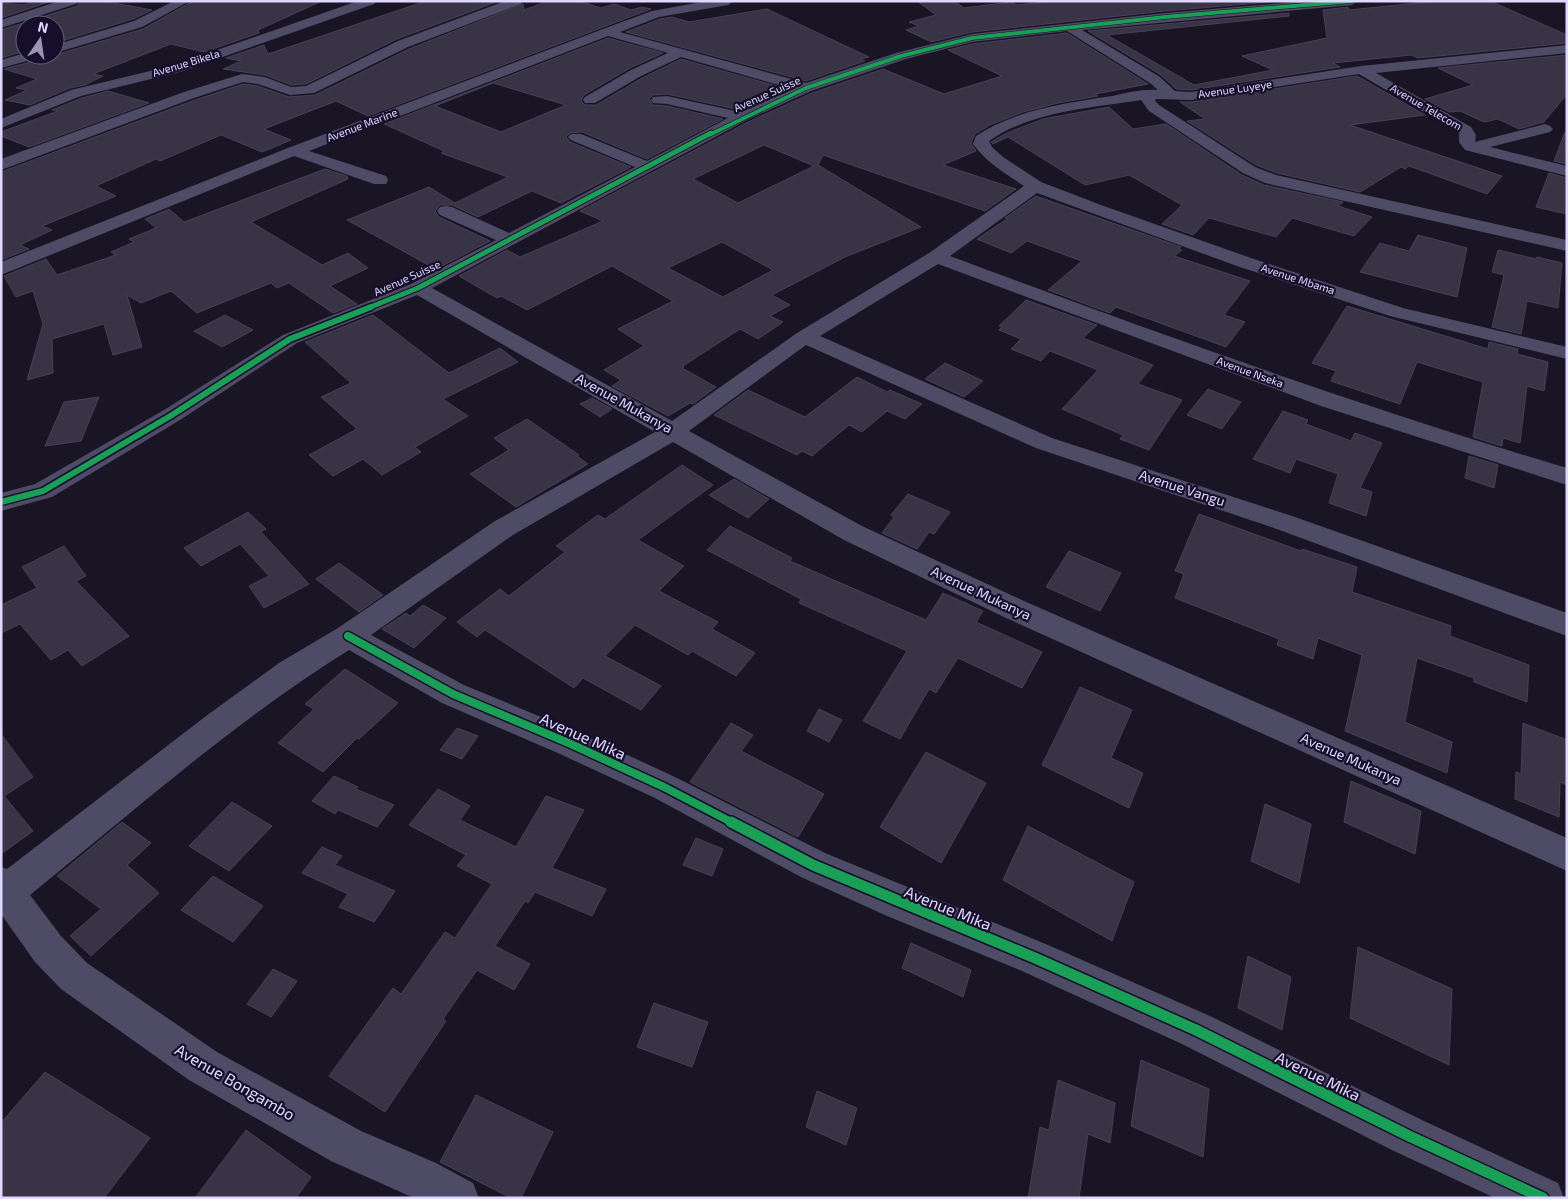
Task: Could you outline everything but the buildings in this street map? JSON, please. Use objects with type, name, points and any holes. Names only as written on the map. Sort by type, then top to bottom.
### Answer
[{"type":"street","points":[[1,24],[72,1]]},
{"type":"street","points":[[65,46],[138,24],[184,1]]},
{"type":"street","name":"Avenue Bikela","points":[[1,124],[76,94],[115,82],[175,69],[370,1]]},
{"type":"street","points":[[1,164],[62,144],[189,95],[242,78],[260,80],[290,91],[309,90],[403,44],[517,1]]},
{"type":"street","name":"Avenue Marine","points":[[1,269],[294,151],[656,14],[728,1]]},
{"type":"street","name":"Avenue Suisse","points":[[1,502],[43,491],[172,415],[242,368],[290,339],[418,288],[742,117],[806,88],[892,59],[942,44],[972,38],[1068,27],[1352,1]]},
{"type":"street","points":[[1068,27],[1155,80],[1171,95]]},
{"type":"street","points":[[608,32],[806,88]]},
{"type":"street","name":"Avenue Luyeye","points":[[1035,186],[997,160],[986,150],[981,139],[999,127],[1031,116],[1080,105],[1150,94],[1204,94],[1361,70],[1567,49]]},
{"type":"street","points":[[590,100],[636,73],[679,53]]},
{"type":"street","points":[[1526,53],[1558,64]]},
{"type":"street","points":[[1,64],[15,60]]},
{"type":"street","name":"Avenue Telecom","points":[[1361,70],[1466,130],[1468,135],[1467,142],[1471,147],[1567,171]]},
{"type":"street","points":[[1150,94],[1148,101],[1154,108],[1249,170],[1271,179],[1567,246]]},
{"type":"street","points":[[658,100],[668,100],[742,117]]},
{"type":"street","points":[[1471,147],[1545,129]]},
{"type":"street","points":[[576,138],[649,167]]},
{"type":"street","points":[[294,151],[380,180]]},
{"type":"street","points":[[3,891],[288,672],[348,636],[504,528],[610,469],[673,431],[804,337],[936,257],[1035,186]]},
{"type":"street","name":"Avenue Mbama","points":[[1035,186],[1235,259],[1397,312],[1567,353]]},
{"type":"street","points":[[446,211],[509,240]]},
{"type":"street","name":"Avenue Nseka","points":[[936,257],[1116,325],[1340,405],[1567,477]]},
{"type":"street","name":"Avenue Mukanya","points":[[418,288],[853,533],[1014,609],[1567,855]]},
{"type":"street","name":"Avenue Vangu","points":[[804,337],[1044,443],[1283,522],[1567,625]]},
{"type":"street","name":"Avenue Mika","points":[[348,636],[453,694],[571,744],[664,787],[813,865],[1034,958],[1196,1030],[1409,1136],[1542,1198]]},
{"type":"street","name":"Avenue Bongambo","points":[[3,891],[48,949],[74,976],[203,1066],[346,1146],[421,1178],[458,1198]]},
{"type":"cycle path","points":[[1,502],[43,491],[172,415],[290,339],[418,288],[742,117],[806,88],[901,56],[972,38],[1165,17],[1352,1]]},
{"type":"cycle path","points":[[348,636],[453,694],[571,744],[664,787],[813,865],[1035,958],[1196,1030],[1409,1136],[1543,1198]]}]
